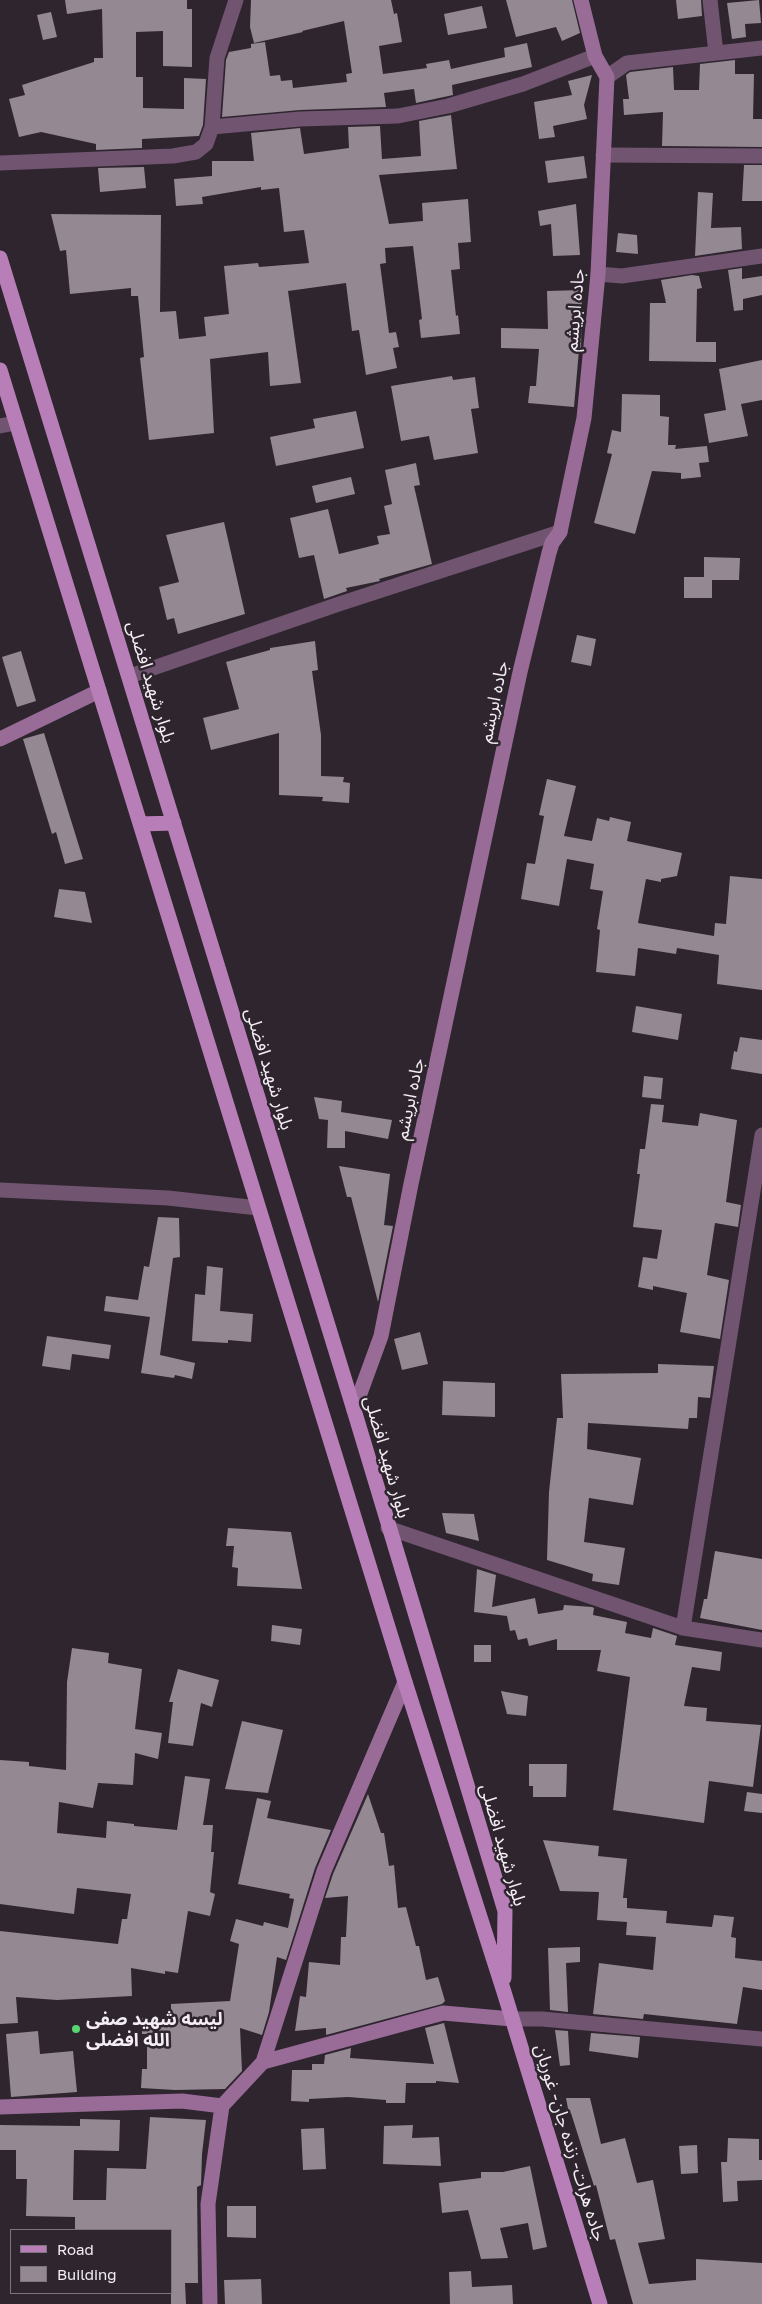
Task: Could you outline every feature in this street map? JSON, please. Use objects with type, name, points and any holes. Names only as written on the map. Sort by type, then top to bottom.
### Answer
[{"type":"main road","points":[[581,0],[595,56],[607,77]]},
{"type":"main road","name":"جاده ابریشم","points":[[354,1410],[381,1336],[413,1175],[520,672],[549,553],[552,543],[560,532],[584,418],[598,274],[607,77]]},
{"type":"main road","name":"بلوار شهید افضلی","points":[[0,258],[130,676],[505,1911],[504,1992]]},
{"type":"main road","points":[[0,370],[405,1682],[504,1992]]},
{"type":"main road","points":[[0,739],[99,691]]},
{"type":"main road","points":[[140,824],[174,823]]},
{"type":"main road","points":[[210,2304],[208,2204],[222,2106],[263,2062],[324,1871],[405,1682]]},
{"type":"main road","name":"جاده هرات- زنده جان- غوریان","points":[[504,1992],[600,2304]]},
{"type":"main road","points":[[263,2062],[443,2013],[512,2019]]},
{"type":"main road","points":[[0,2107],[182,2101],[222,2106]]},
{"type":"street","points":[[0,162],[173,156],[196,152],[206,144],[212,127],[217,58],[236,0]]},
{"type":"street","points":[[710,0],[716,53]]},
{"type":"street","points":[[607,77],[627,63],[762,48]]},
{"type":"street","points":[[212,127],[300,119],[398,116],[431,110],[523,84],[595,56]]},
{"type":"street","points":[[603,155],[762,156]]},
{"type":"street","points":[[598,274],[622,276],[762,256]]},
{"type":"street","points":[[0,426],[16,423]]},
{"type":"street","points":[[130,676],[339,604],[560,532]]},
{"type":"street","points":[[683,1628],[762,1135]]},
{"type":"street","points":[[0,1190],[168,1198],[258,1208]]},
{"type":"street","points":[[388,1528],[683,1628],[762,1640]]},
{"type":"street","points":[[512,2019],[542,2019],[762,2039]]},
{"type":"building","points":[[65,0],[187,0],[187,9],[192,9],[192,67],[163,66],[163,31],[136,32],[136,77],[143,77],[143,108],[184,109],[184,78],[206,79],[203,125],[199,136],[142,139],[142,148],[96,150],[96,144],[41,132],[19,137],[9,99],[25,95],[22,85],[94,62],[94,58],[103,58],[102,9],[67,14]]},
{"type":"building","points":[[251,0],[391,0],[394,14],[397,13],[402,42],[379,46],[383,74],[427,68],[426,64],[449,60],[451,69],[505,57],[504,48],[527,43],[532,67],[452,85],[453,95],[416,103],[414,89],[384,93],[386,107],[300,110],[222,117],[226,60],[229,52],[251,48],[251,44],[265,42],[270,76],[280,75],[281,81],[292,80],[293,88],[347,82],[346,74],[352,73],[344,21],[254,43],[250,27]]},
{"type":"building","points":[[506,0],[572,0],[580,33],[562,41],[556,27],[516,37]]},
{"type":"building","points":[[676,0],[701,0],[702,16],[678,19]]},
{"type":"building","points":[[759,0],[761,23],[745,24],[746,37],[732,39],[727,3]]},
{"type":"building","points":[[482,6],[487,28],[448,35],[444,14]]},
{"type":"building","points":[[51,12],[57,37],[43,40],[37,15]]},
{"type":"building","points":[[735,60],[735,74],[754,74],[753,119],[762,119],[762,147],[662,146],[663,112],[624,115],[623,99],[629,99],[626,75],[630,72],[673,67],[674,90],[699,90],[700,64]]},
{"type":"building","points":[[592,75],[584,105],[587,119],[553,126],[555,137],[539,139],[534,102],[572,95],[568,81]]},
{"type":"building","points":[[451,115],[457,169],[379,175],[389,224],[423,221],[422,203],[468,199],[471,242],[458,243],[460,269],[451,270],[460,334],[421,338],[419,320],[422,319],[413,246],[385,248],[386,263],[380,264],[389,333],[396,332],[399,347],[393,348],[397,368],[366,375],[359,330],[352,331],[346,283],[288,291],[301,383],[270,386],[268,352],[210,359],[214,433],[149,440],[140,358],[144,357],[138,296],[131,296],[131,288],[70,294],[66,250],[60,251],[51,214],[161,215],[160,312],[176,311],[179,339],[206,336],[204,317],[229,314],[224,266],[258,263],[259,267],[309,263],[304,230],[284,232],[279,188],[261,190],[261,187],[202,197],[203,204],[176,206],[174,179],[212,176],[212,161],[254,161],[251,133],[300,128],[304,154],[349,148],[348,127],[380,126],[382,159],[421,156],[419,121]]},
{"type":"building","points":[[584,156],[587,178],[548,183],[545,161]]},
{"type":"building","points":[[744,165],[762,165],[762,201],[742,201]]},
{"type":"building","points":[[144,167],[146,188],[100,192],[98,168]]},
{"type":"building","points":[[698,192],[713,193],[711,228],[741,227],[742,249],[695,256]]},
{"type":"building","points":[[576,204],[580,255],[553,256],[551,224],[540,226],[538,211]]},
{"type":"building","points":[[618,233],[637,235],[638,254],[616,252]]},
{"type":"building","points":[[742,268],[742,279],[762,276],[762,295],[743,299],[743,310],[734,311],[728,270]]},
{"type":"building","points":[[692,275],[699,276],[702,288],[697,289],[696,342],[716,342],[716,362],[649,361],[650,303],[666,303],[661,280]]},
{"type":"building","points":[[582,290],[581,348],[579,350],[574,407],[528,403],[530,386],[536,386],[539,349],[501,348],[501,328],[548,329],[547,291]]},
{"type":"building","points":[[762,360],[762,400],[741,404],[748,436],[709,443],[704,414],[726,410],[719,369]]},
{"type":"building","points":[[452,376],[453,380],[475,377],[479,408],[471,409],[478,453],[434,460],[429,436],[401,441],[391,386]]},
{"type":"building","points":[[622,394],[660,395],[660,416],[669,417],[668,445],[676,445],[675,449],[707,446],[709,462],[699,463],[701,477],[681,479],[681,473],[652,471],[635,534],[594,523],[612,454],[607,453],[612,430],[621,432]]},
{"type":"building","points":[[356,411],[364,448],[276,466],[270,437],[315,428],[313,419]]},
{"type":"building","points":[[416,463],[420,485],[414,486],[432,564],[379,579],[380,581],[346,588],[347,591],[324,599],[314,555],[299,558],[290,518],[328,509],[339,554],[379,544],[377,536],[390,534],[384,506],[392,504],[385,470]]},
{"type":"building","points":[[351,477],[355,494],[316,503],[312,486]]},
{"type":"building","points":[[224,522],[245,614],[178,634],[174,618],[167,620],[159,587],[179,582],[166,535]]},
{"type":"building","points":[[704,557],[740,558],[739,580],[712,580],[712,598],[684,598],[684,577],[704,577]]},
{"type":"building","points":[[577,635],[596,639],[591,666],[571,662]]},
{"type":"building","points":[[315,641],[318,670],[312,671],[321,735],[321,776],[344,777],[343,782],[350,783],[349,803],[322,801],[323,797],[279,795],[279,733],[211,750],[203,718],[239,709],[226,662],[270,650],[270,648]]},
{"type":"building","points":[[21,651],[36,701],[17,707],[2,657]]},
{"type":"building","points":[[44,733],[83,859],[65,864],[56,832],[52,834],[23,739]]},
{"type":"building","points":[[547,779],[576,786],[564,836],[592,841],[597,818],[609,821],[610,817],[631,822],[627,841],[682,853],[677,876],[661,879],[661,882],[646,879],[638,923],[714,936],[715,923],[726,924],[730,876],[762,879],[762,990],[717,984],[719,955],[677,948],[676,954],[638,948],[635,976],[596,972],[600,930],[597,929],[603,891],[590,889],[594,864],[567,859],[559,906],[521,899],[527,863],[535,864],[544,816],[539,815]]},
{"type":"building","points":[[59,889],[85,892],[92,923],[54,917]]},
{"type":"building","points":[[636,1006],[682,1014],[678,1040],[632,1032]]},
{"type":"building","points":[[740,1037],[762,1040],[762,1074],[731,1069],[734,1051],[737,1052]]},
{"type":"building","points":[[644,1076],[663,1078],[661,1099],[642,1097]]},
{"type":"building","points":[[314,1097],[342,1101],[341,1112],[392,1120],[388,1139],[345,1131],[345,1148],[327,1148],[328,1120],[319,1119]]},
{"type":"building","points":[[651,1104],[664,1105],[662,1122],[698,1126],[700,1113],[737,1120],[726,1202],[741,1205],[738,1227],[715,1223],[707,1275],[729,1280],[720,1339],[680,1332],[687,1293],[653,1286],[653,1290],[638,1287],[643,1257],[657,1259],[662,1230],[633,1227],[640,1174],[637,1174],[640,1149],[645,1149]]},
{"type":"building","points":[[339,1166],[390,1174],[384,1225],[393,1226],[378,1302],[351,1197],[347,1197]]},
{"type":"building","points":[[158,1217],[179,1218],[180,1257],[173,1258],[160,1355],[195,1363],[192,1379],[175,1375],[174,1378],[141,1373],[150,1317],[104,1311],[106,1296],[138,1300],[144,1266],[149,1267]]},
{"type":"building","points":[[207,1266],[223,1268],[220,1311],[253,1314],[251,1342],[228,1340],[228,1343],[192,1341],[195,1294],[205,1295]]},
{"type":"building","points":[[420,1332],[428,1364],[402,1370],[394,1339]]},
{"type":"building","points":[[47,1336],[111,1345],[109,1359],[72,1354],[70,1370],[42,1366]]},
{"type":"building","points":[[658,1364],[714,1366],[710,1398],[698,1397],[697,1418],[689,1418],[688,1429],[588,1423],[587,1449],[641,1458],[633,1505],[589,1498],[584,1542],[625,1548],[619,1585],[592,1581],[593,1574],[547,1560],[549,1492],[557,1418],[563,1418],[561,1374],[658,1373]]},
{"type":"building","points":[[443,1381],[495,1383],[495,1417],[442,1415]]},
{"type":"building","points":[[442,1513],[474,1514],[479,1541],[446,1533]]},
{"type":"building","points":[[228,1528],[291,1532],[302,1589],[237,1586],[238,1568],[232,1567],[234,1546],[226,1546]]},
{"type":"building","points":[[715,1551],[762,1559],[762,1630],[700,1618],[704,1599],[707,1599]]},
{"type":"building","points":[[477,1569],[496,1575],[492,1607],[535,1598],[538,1614],[563,1610],[564,1605],[592,1607],[594,1608],[593,1615],[627,1622],[625,1633],[651,1638],[653,1628],[677,1636],[675,1645],[722,1652],[720,1671],[692,1667],[684,1706],[707,1708],[706,1721],[761,1725],[753,1787],[709,1781],[704,1823],[613,1810],[630,1677],[597,1671],[601,1650],[557,1650],[557,1639],[529,1646],[527,1638],[518,1640],[515,1630],[510,1631],[507,1616],[474,1612]]},
{"type":"building","points":[[272,1625],[302,1629],[300,1645],[271,1641]]},
{"type":"building","points":[[474,1645],[491,1645],[491,1662],[474,1662]]},
{"type":"building","points":[[72,1648],[109,1653],[108,1663],[142,1669],[135,1729],[162,1733],[158,1759],[135,1753],[133,1785],[98,1783],[93,1808],[59,1802],[57,1833],[106,1838],[107,1821],[134,1824],[134,1826],[177,1830],[185,1776],[210,1779],[203,1825],[213,1825],[211,1852],[214,1852],[210,1892],[215,1894],[210,1916],[188,1911],[178,1973],[165,1971],[165,1974],[131,1968],[132,1996],[57,2000],[16,1997],[18,2023],[0,2024],[0,1931],[118,1944],[122,1919],[127,1919],[131,1894],[77,1888],[74,1914],[0,1904],[0,1760],[29,1762],[29,1766],[66,1770],[67,1682]]},
{"type":"building","points":[[178,1669],[219,1680],[212,1707],[201,1703],[193,1746],[168,1743],[173,1702],[169,1702]]},
{"type":"building","points":[[501,1691],[528,1696],[526,1716],[507,1714]]},
{"type":"building","points":[[242,1721],[283,1730],[268,1793],[225,1789]]},
{"type":"building","points":[[529,1764],[567,1764],[566,1797],[533,1797],[533,1786],[529,1786]]},
{"type":"building","points":[[747,1792],[762,1794],[762,1813],[744,1811]]},
{"type":"building","points":[[368,1794],[381,1833],[384,1833],[389,1866],[394,1865],[398,1908],[406,1907],[416,1946],[419,1946],[426,1980],[438,1977],[445,2001],[442,2004],[326,2035],[326,2028],[295,2031],[300,1996],[306,1997],[309,1962],[340,1965],[341,1937],[346,1937],[348,1896],[325,1898],[333,1874]]},
{"type":"building","points":[[257,1798],[271,1801],[267,1818],[331,1830],[315,1868],[286,1960],[277,1957],[269,2012],[262,2035],[240,2028],[242,2071],[225,2089],[175,2090],[141,2088],[142,2069],[147,2069],[147,2034],[142,2034],[142,2018],[171,2019],[171,2004],[230,2001],[239,1944],[230,1941],[236,1919],[263,1926],[264,1922],[288,1928],[294,1899],[289,1898],[290,1894],[238,1884]]},
{"type":"building","points":[[543,1840],[599,1846],[598,1856],[627,1859],[623,1898],[627,1898],[627,1908],[667,1911],[666,1923],[712,1927],[714,1915],[734,1917],[731,1937],[736,1938],[735,1958],[762,1961],[762,1990],[743,1987],[737,2024],[644,2014],[643,2019],[593,2014],[599,1963],[653,1970],[656,1937],[626,1935],[627,1922],[597,1920],[599,1892],[560,1891]]},
{"type":"building","points":[[580,1947],[580,1962],[566,1963],[568,2012],[550,2010],[548,1948]]},
{"type":"building","points":[[444,2023],[459,2083],[436,2081],[436,2083],[406,2083],[405,2103],[386,2103],[386,2100],[348,2097],[309,2099],[309,2102],[291,2101],[292,2070],[312,2070],[312,2064],[324,2064],[325,2055],[351,2048],[350,2058],[434,2064],[425,2028]]},
{"type":"building","points":[[555,2030],[568,2031],[570,2065],[560,2066]]},
{"type":"building","points":[[38,2031],[40,2054],[73,2051],[77,2092],[11,2097],[6,2034]]},
{"type":"building","points":[[591,2033],[640,2037],[638,2058],[589,2051]]},
{"type":"building","points":[[566,2098],[590,2098],[601,2144],[625,2138],[637,2183],[653,2180],[665,2239],[638,2243],[649,2284],[696,2280],[696,2259],[762,2263],[762,2304],[633,2304],[615,2239],[610,2240],[596,2185],[594,2186],[571,2113],[569,2114]]},
{"type":"building","points":[[150,2117],[206,2120],[201,2185],[197,2187],[198,2283],[185,2283],[186,2304],[171,2304],[172,2229],[75,2229],[75,2217],[26,2216],[27,2179],[16,2179],[16,2150],[0,2150],[0,2125],[80,2126],[80,2119],[120,2120],[119,2151],[74,2150],[73,2200],[106,2200],[107,2168],[146,2169]]},
{"type":"building","points":[[413,2125],[412,2138],[439,2137],[441,2166],[383,2164],[384,2126]]},
{"type":"building","points":[[324,2128],[326,2169],[303,2170],[301,2129]]},
{"type":"building","points":[[728,2138],[759,2139],[759,2160],[762,2160],[762,2180],[737,2181],[738,2201],[723,2202],[721,2162],[727,2162]]},
{"type":"building","points":[[697,2145],[698,2173],[681,2174],[679,2146]]},
{"type":"building","points":[[530,2166],[547,2247],[533,2250],[528,2223],[500,2228],[508,2258],[481,2259],[468,2210],[442,2213],[439,2183],[481,2178],[481,2172],[503,2172]]},
{"type":"building","points":[[227,2206],[256,2206],[256,2238],[227,2237]]},
{"type":"building","points":[[471,2271],[472,2287],[512,2285],[513,2304],[450,2304],[449,2272]]},
{"type":"building","points":[[261,2279],[262,2304],[225,2304],[224,2280]]},
{"type":"place","name":"لیسه شهید صفی الله افضلی","points":[[76,2029]]}]
